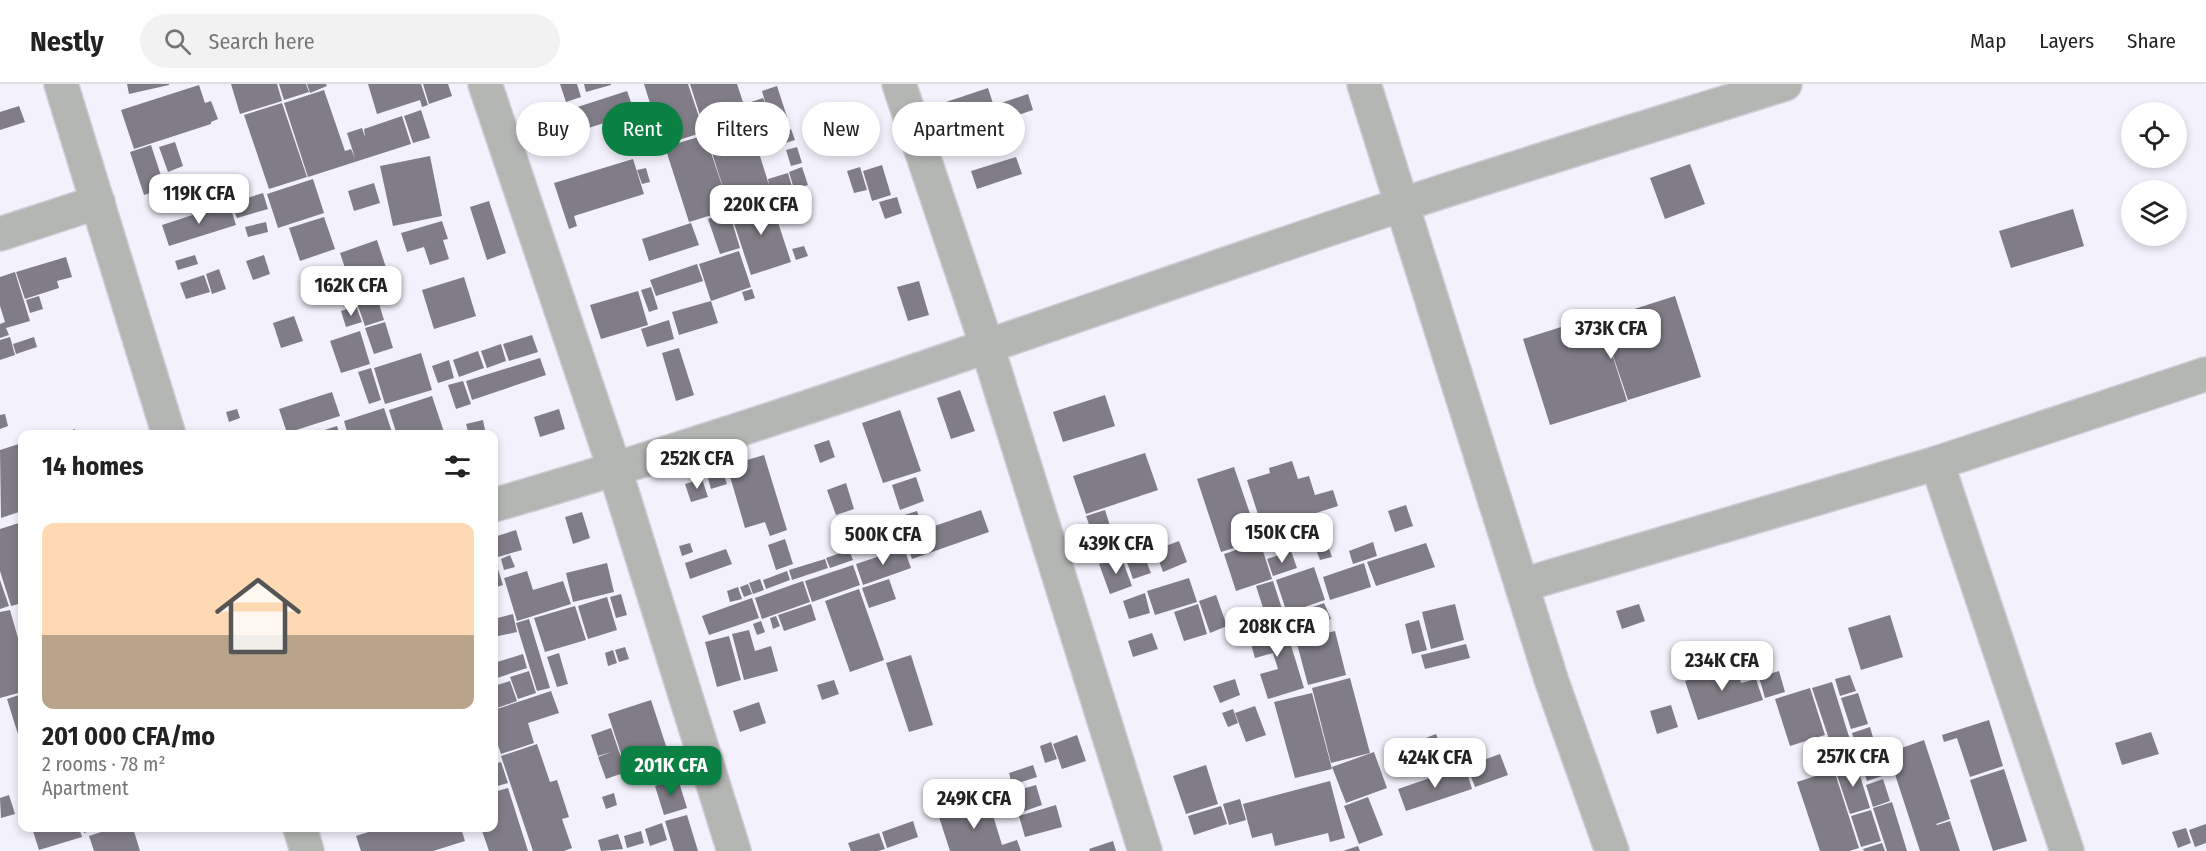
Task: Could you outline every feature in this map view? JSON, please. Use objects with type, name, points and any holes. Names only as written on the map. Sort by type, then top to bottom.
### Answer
[{"type":"street","points":[[61,84],[167,430]]},
{"type":"street","points":[[485,84],[615,470],[734,851]]},
{"type":"street","points":[[899,84],[987,346],[1145,851]]},
{"type":"street","points":[[1364,84],[1552,682],[1611,851]]},
{"type":"street","points":[[498,504],[615,470],[1402,205],[1785,84]]},
{"type":"street","points":[[0,234],[98,202]]},
{"type":"street","points":[[1522,585],[1937,463],[2206,374]]},
{"type":"street","points":[[1937,463],[2067,851]]},
{"type":"street","points":[[301,832],[307,851]]},
{"type":"building","points":[[127,84],[169,84],[169,85],[129,94]]},
{"type":"building","points":[[231,84],[277,84],[282,101],[240,114]]},
{"type":"building","points":[[279,84],[306,84],[309,92],[284,100]]},
{"type":"building","points":[[307,84],[326,84],[327,86],[310,93]]},
{"type":"building","points":[[368,84],[421,84],[428,105],[422,107],[420,100],[377,114]]},
{"type":"building","points":[[423,84],[448,84],[452,96],[429,104]]},
{"type":"building","points":[[560,84],[577,84],[581,97],[566,102]]},
{"type":"building","points":[[584,84],[611,84],[611,85],[586,92]]},
{"type":"building","points":[[644,84],[688,84],[695,105],[695,135],[683,139],[683,102],[650,102]]},
{"type":"building","points":[[690,84],[737,84],[743,102],[696,102]]},
{"type":"building","points":[[199,85],[205,103],[211,101],[218,119],[211,124],[134,149],[121,110]]},
{"type":"building","points":[[777,86],[782,102],[765,102],[762,91]]},
{"type":"building","points":[[988,88],[993,102],[946,102]]},
{"type":"building","points":[[324,90],[345,151],[351,149],[355,158],[347,133],[362,128],[365,137],[364,129],[402,116],[411,144],[308,177],[284,103]]},
{"type":"building","points":[[627,91],[631,102],[602,102],[602,124],[590,128],[590,103]]},
{"type":"building","points":[[1028,94],[1033,110],[1025,113],[1025,102],[1004,102]]},
{"type":"building","points":[[763,98],[765,102],[751,102]]},
{"type":"building","points":[[282,103],[307,177],[269,189],[244,115]]},
{"type":"building","points":[[19,106],[25,122],[0,130],[0,112]]},
{"type":"building","points":[[421,110],[430,138],[413,143],[404,116]]},
{"type":"building","points":[[790,129],[795,140],[790,142]]},
{"type":"building","points":[[695,138],[695,156],[712,156],[729,206],[713,156],[760,156],[769,185],[768,179],[788,173],[793,190],[689,222],[668,156],[683,156],[683,142]]},
{"type":"building","points":[[175,142],[183,166],[168,172],[159,147]]},
{"type":"building","points":[[151,145],[165,188],[144,195],[130,152]]},
{"type":"building","points":[[797,147],[802,163],[791,166],[788,156],[790,156],[790,149]]},
{"type":"building","points":[[430,156],[442,216],[393,226],[380,166]]},
{"type":"building","points":[[1016,157],[1022,174],[977,189],[971,171]]},
{"type":"building","points":[[633,159],[644,194],[574,216],[577,226],[569,229],[554,183]]},
{"type":"building","points":[[1690,164],[1705,204],[1665,219],[1650,178]]},
{"type":"building","points":[[882,165],[891,195],[872,201],[863,171]]},
{"type":"building","points":[[802,167],[808,185],[794,189],[789,172]]},
{"type":"building","points":[[860,167],[867,190],[854,193],[847,171]]},
{"type":"building","points":[[646,168],[650,182],[642,184],[637,170]]},
{"type":"building","points":[[313,179],[324,213],[278,228],[267,194]]},
{"type":"building","points":[[374,183],[380,203],[354,211],[348,191]]},
{"type":"building","points":[[263,193],[268,209],[237,218],[231,203]]},
{"type":"building","points":[[897,197],[902,213],[885,219],[879,202]]},
{"type":"building","points":[[770,198],[791,262],[751,275],[730,211]]},
{"type":"building","points":[[489,201],[506,253],[487,260],[470,207]]},
{"type":"building","points":[[229,203],[236,225],[169,246],[162,225]]},
{"type":"building","points":[[2073,209],[2084,246],[2011,268],[1999,231]]},
{"type":"building","points":[[729,212],[740,248],[720,254],[708,219]]},
{"type":"building","points":[[324,217],[335,249],[300,261],[289,228]]},
{"type":"building","points":[[442,221],[448,239],[443,240],[449,259],[430,265],[424,247],[407,252],[401,233]]},
{"type":"building","points":[[266,222],[268,232],[248,237],[245,227]]},
{"type":"building","points":[[691,223],[699,245],[649,261],[642,239]]},
{"type":"building","points":[[377,240],[391,283],[354,295],[340,253]]},
{"type":"building","points":[[804,246],[808,256],[796,260],[792,249]]},
{"type":"building","points":[[739,251],[751,287],[711,301],[699,264]]},
{"type":"building","points":[[195,255],[198,264],[178,270],[175,261]]},
{"type":"building","points":[[264,255],[270,274],[253,280],[246,261]]},
{"type":"building","points":[[66,257],[72,277],[57,281],[59,288],[25,299],[16,272]]},
{"type":"building","points":[[697,264],[703,281],[656,296],[650,280]]},
{"type":"building","points":[[219,269],[226,289],[212,294],[206,274]]},
{"type":"building","points":[[15,272],[30,321],[6,328],[9,335],[0,338],[0,324],[5,322],[0,306],[0,277]]},
{"type":"building","points":[[204,275],[210,292],[186,299],[180,283]]},
{"type":"building","points":[[464,277],[476,316],[434,329],[422,290]]},
{"type":"building","points":[[919,281],[929,315],[908,321],[897,287]]},
{"type":"building","points":[[651,287],[658,309],[649,312],[641,290]]},
{"type":"building","points":[[752,289],[755,298],[745,301],[742,292]]},
{"type":"building","points":[[638,291],[648,325],[601,339],[590,305]]},
{"type":"building","points":[[376,294],[384,320],[365,326],[356,300]]},
{"type":"building","points":[[39,296],[43,309],[30,313],[26,300]]},
{"type":"building","points":[[1675,296],[1701,377],[1628,400],[1603,326],[1627,401],[1550,425],[1523,339],[1599,315],[1600,320]]},
{"type":"building","points":[[711,301],[718,323],[679,335],[672,312]]},
{"type":"building","points":[[356,306],[362,322],[346,327],[341,311]]},
{"type":"building","points":[[294,316],[303,341],[281,348],[273,323]]},
{"type":"building","points":[[669,320],[674,339],[647,347],[641,329]]},
{"type":"building","points":[[385,322],[393,348],[374,354],[365,328]]},
{"type":"building","points":[[360,331],[370,364],[341,373],[330,341]]},
{"type":"building","points":[[532,335],[538,352],[509,361],[503,344]]},
{"type":"building","points":[[10,337],[15,355],[0,360],[0,340]]},
{"type":"building","points":[[34,337],[37,347],[16,354],[13,344]]},
{"type":"building","points":[[501,344],[506,361],[487,368],[481,351]]},
{"type":"building","points":[[679,348],[694,395],[676,401],[662,353]]},
{"type":"building","points":[[478,351],[484,368],[459,377],[453,360]]},
{"type":"building","points":[[421,353],[432,390],[385,404],[374,368]]},
{"type":"building","points":[[540,358],[546,375],[472,400],[466,381]]},
{"type":"building","points":[[449,360],[454,378],[438,383],[432,366]]},
{"type":"building","points":[[371,368],[381,400],[369,404],[358,372]]},
{"type":"building","points":[[463,381],[471,404],[456,409],[448,385]]},
{"type":"building","points":[[960,390],[975,431],[951,439],[937,398]]},
{"type":"building","points":[[332,392],[340,416],[296,430],[286,430],[279,409]]},
{"type":"building","points":[[1105,395],[1115,426],[1063,442],[1053,412]]},
{"type":"building","points":[[432,396],[443,430],[395,430],[389,410]]},
{"type":"building","points":[[384,408],[391,430],[347,430],[344,421]]},
{"type":"building","points":[[237,409],[240,418],[229,422],[226,412]]},
{"type":"building","points":[[559,409],[565,429],[540,437],[534,417]]},
{"type":"building","points":[[900,410],[921,471],[883,483],[862,423]]},
{"type":"building","points":[[5,414],[8,426],[0,429],[0,415]]},
{"type":"building","points":[[483,420],[485,430],[468,430],[466,424]]},
{"type":"building","points":[[337,426],[338,430],[324,430]]},
{"type":"building","points":[[829,440],[835,457],[820,463],[814,445]]},
{"type":"building","points":[[18,444],[18,512],[1,518],[0,450]]},
{"type":"building","points":[[1145,453],[1158,490],[1086,514],[1073,476]]},
{"type":"building","points":[[764,455],[787,530],[770,536],[765,522],[745,528],[727,466]]},
{"type":"building","points":[[1292,461],[1298,479],[1309,476],[1315,495],[1333,490],[1338,506],[1263,530],[1247,480],[1270,473],[1269,468]]},
{"type":"building","points":[[1234,467],[1259,540],[1221,552],[1197,479]]},
{"type":"building","points":[[722,470],[727,484],[711,489],[707,475]]},
{"type":"building","points":[[916,477],[924,501],[900,510],[892,485]]},
{"type":"building","points":[[702,479],[708,497],[691,502],[685,484]]},
{"type":"building","points":[[846,483],[854,509],[836,515],[827,490]]},
{"type":"building","points":[[1406,505],[1413,526],[1395,532],[1388,511]]},
{"type":"building","points":[[981,510],[989,532],[912,559],[898,517],[917,511],[923,530]]},
{"type":"building","points":[[1105,510],[1113,535],[1095,541],[1086,516]]},
{"type":"building","points":[[582,512],[590,538],[573,544],[565,517]]},
{"type":"building","points":[[856,515],[863,537],[844,544],[836,522]]},
{"type":"building","points":[[18,523],[18,604],[11,606],[0,571],[0,529]]},
{"type":"building","points":[[516,530],[522,550],[498,557],[498,536]]},
{"type":"building","points":[[785,539],[793,564],[776,570],[768,545]]},
{"type":"building","points":[[1326,540],[1332,557],[1320,560],[1314,544]]},
{"type":"building","points":[[1179,541],[1187,562],[1163,572],[1155,550]]},
{"type":"building","points":[[1260,542],[1272,579],[1236,591],[1224,554]]},
{"type":"building","points":[[1373,542],[1377,556],[1353,564],[1349,551]]},
{"type":"building","points":[[690,543],[693,552],[682,556],[679,546]]},
{"type":"building","points":[[1426,543],[1435,567],[1376,586],[1367,562]]},
{"type":"building","points":[[1140,545],[1151,573],[1133,579],[1123,551]]},
{"type":"building","points":[[904,548],[911,568],[863,585],[856,564]]},
{"type":"building","points":[[726,549],[732,564],[690,579],[685,563]]},
{"type":"building","points":[[849,550],[853,560],[830,568],[826,558]]},
{"type":"building","points":[[1291,551],[1297,568],[1273,576],[1267,559]]},
{"type":"building","points":[[510,555],[515,567],[504,570],[501,559]]},
{"type":"building","points":[[1121,556],[1132,586],[1110,594],[1099,564]]},
{"type":"building","points":[[825,559],[828,568],[792,580],[789,570]]},
{"type":"building","points":[[607,563],[614,592],[573,602],[566,573]]},
{"type":"building","points":[[1364,563],[1371,587],[1330,600],[1323,577]]},
{"type":"building","points":[[853,565],[860,585],[812,602],[805,581]]},
{"type":"building","points":[[1314,567],[1325,600],[1287,613],[1276,580]]},
{"type":"building","points":[[498,569],[503,585],[498,587]]},
{"type":"building","points":[[527,571],[533,590],[563,581],[571,604],[517,621],[504,578]]},
{"type":"building","points":[[787,571],[790,580],[766,589],[763,580]]},
{"type":"building","points":[[1189,578],[1197,602],[1155,615],[1147,591]]},
{"type":"building","points":[[760,579],[764,590],[753,594],[749,583]]},
{"type":"building","points":[[889,579],[896,599],[869,608],[862,588]]},
{"type":"building","points":[[0,580],[9,606],[0,609]]},
{"type":"building","points":[[803,581],[810,602],[762,619],[755,598]]},
{"type":"building","points":[[1273,581],[1284,615],[1267,620],[1256,586]]},
{"type":"building","points":[[748,584],[752,594],[744,597],[740,587]]},
{"type":"building","points":[[738,587],[742,599],[730,602],[727,591]]},
{"type":"building","points":[[859,589],[884,660],[850,672],[825,601]]},
{"type":"building","points":[[1145,593],[1150,613],[1129,619],[1123,601]]},
{"type":"building","points":[[621,594],[627,615],[616,618],[610,597]]},
{"type":"building","points":[[1216,595],[1227,626],[1210,633],[1199,601]]},
{"type":"building","points":[[607,597],[617,630],[588,639],[578,606]]},
{"type":"building","points":[[752,598],[759,618],[709,635],[702,616]]},
{"type":"building","points":[[1324,603],[1331,619],[1315,624],[1310,608]]},
{"type":"building","points":[[811,604],[816,620],[784,631],[778,615]]},
{"type":"building","points":[[1198,604],[1207,634],[1184,641],[1174,612]]},
{"type":"building","points":[[1455,604],[1464,640],[1431,649],[1422,612]]},
{"type":"building","points":[[1639,604],[1645,621],[1622,629],[1616,611]]},
{"type":"building","points":[[575,606],[586,640],[545,652],[534,618]]},
{"type":"building","points":[[10,610],[18,638],[18,693],[0,698],[0,612]]},
{"type":"building","points":[[1310,611],[1316,631],[1293,638],[1287,617]]},
{"type":"building","points":[[513,614],[517,632],[498,636],[498,618]]},
{"type":"building","points":[[1890,615],[1903,657],[1861,670],[1848,628]]},
{"type":"building","points":[[776,616],[780,626],[773,629],[770,618]]},
{"type":"building","points":[[529,619],[550,688],[537,691],[516,623]]},
{"type":"building","points":[[1283,619],[1304,688],[1268,699],[1260,674],[1278,669],[1273,653],[1255,658],[1247,630]]},
{"type":"building","points":[[1419,620],[1427,650],[1412,654],[1405,624]]},
{"type":"building","points":[[761,621],[765,632],[757,635],[753,624]]},
{"type":"building","points":[[749,630],[755,651],[771,646],[778,671],[744,680],[732,634]]},
{"type":"building","points":[[1335,631],[1346,675],[1308,685],[1296,640]]},
{"type":"building","points":[[1152,633],[1158,649],[1133,657],[1128,641]]},
{"type":"building","points":[[729,636],[741,680],[717,687],[705,642]]},
{"type":"building","points":[[1466,644],[1470,658],[1425,669],[1421,655]]},
{"type":"building","points":[[625,647],[629,659],[619,662],[615,650]]},
{"type":"building","points":[[613,650],[617,663],[608,666],[605,653]]},
{"type":"building","points":[[559,653],[568,684],[557,687],[547,657]]},
{"type":"building","points":[[523,654],[527,668],[498,678],[498,662]]},
{"type":"building","points":[[911,655],[933,725],[909,732],[886,663]]},
{"type":"building","points":[[1736,665],[1741,683],[1756,679],[1763,700],[1698,720],[1685,681]]},
{"type":"building","points":[[529,671],[536,693],[518,699],[510,677]]},
{"type":"building","points":[[1779,671],[1785,692],[1765,698],[1759,677]]},
{"type":"building","points":[[1850,675],[1856,691],[1840,696],[1835,679]]},
{"type":"building","points":[[1350,678],[1370,753],[1331,763],[1312,688]]},
{"type":"building","points":[[1235,679],[1240,695],[1220,703],[1213,686]]},
{"type":"building","points":[[834,680],[839,694],[822,700],[817,685]]},
{"type":"building","points":[[510,681],[517,701],[498,708],[498,685]]},
{"type":"building","points":[[1832,682],[1856,759],[1838,766],[1812,688]]},
{"type":"building","points":[[1810,688],[1825,735],[1790,746],[1775,699]]},
{"type":"building","points":[[551,691],[559,713],[528,723],[534,743],[501,754],[498,745],[498,709]]},
{"type":"building","points":[[1312,693],[1332,769],[1295,778],[1274,702]]},
{"type":"building","points":[[1858,693],[1868,724],[1851,729],[1841,698]]},
{"type":"building","points":[[18,695],[18,734],[7,699]]},
{"type":"building","points":[[651,700],[670,758],[627,772],[608,714]]},
{"type":"building","points":[[759,702],[766,723],[740,732],[733,711]]},
{"type":"building","points":[[1671,705],[1678,727],[1657,734],[1650,711]]},
{"type":"building","points":[[1255,706],[1266,735],[1246,742],[1235,713]]},
{"type":"building","points":[[1233,709],[1238,723],[1228,727],[1222,713]]},
{"type":"building","points":[[1989,720],[2003,766],[1970,777],[1957,738],[1944,742],[1942,735]]},
{"type":"building","points":[[1870,727],[1878,755],[1861,761],[1852,733]]},
{"type":"building","points":[[611,728],[626,772],[606,779],[598,757],[611,752],[598,756],[591,735]]},
{"type":"building","points":[[2151,732],[2159,754],[2122,765],[2115,743]]},
{"type":"building","points":[[1436,734],[1443,752],[1420,761],[1413,743]]},
{"type":"building","points":[[1077,735],[1086,761],[1062,769],[1053,744]]},
{"type":"building","points":[[1825,737],[1832,761],[1817,766],[1809,743]]},
{"type":"building","points":[[1924,740],[1950,819],[1936,824],[1950,821],[1960,851],[1920,851],[1888,753]]},
{"type":"building","points":[[1051,742],[1057,759],[1045,763],[1040,746]]},
{"type":"building","points":[[1411,742],[1418,764],[1401,769],[1394,749]]},
{"type":"building","points":[[537,744],[550,782],[557,780],[569,817],[562,819],[572,848],[564,851],[533,851],[501,756]]},
{"type":"building","points":[[1374,752],[1387,788],[1346,803],[1332,767]]},
{"type":"building","points":[[1500,754],[1508,775],[1475,787],[1467,766]]},
{"type":"building","points":[[1876,758],[1882,776],[1867,781],[1861,763]]},
{"type":"building","points":[[501,762],[508,783],[498,786],[498,763]]},
{"type":"building","points":[[1856,763],[1870,808],[1850,814],[1835,769]]},
{"type":"building","points":[[1033,765],[1037,777],[1012,785],[1009,773]]},
{"type":"building","points":[[1206,765],[1218,804],[1186,814],[1173,776]]},
{"type":"building","points":[[1465,766],[1472,789],[1406,811],[1398,789]]},
{"type":"building","points":[[2004,769],[2027,841],[1993,851],[1970,780]]},
{"type":"building","points":[[1834,770],[1859,848],[1849,851],[1820,851],[1797,782]]},
{"type":"building","points":[[678,779],[687,808],[664,815],[655,786]]},
{"type":"building","points":[[1883,779],[1890,801],[1873,807],[1866,785]]},
{"type":"building","points":[[1330,781],[1345,838],[1330,842],[1328,833],[1275,846],[1272,833],[1252,838],[1243,804]]},
{"type":"building","points":[[1036,785],[1042,805],[1019,813],[1012,792]]},
{"type":"building","points":[[508,788],[528,851],[489,851],[482,832],[498,832],[498,791]]},
{"type":"building","points":[[614,793],[617,805],[606,809],[602,797]]},
{"type":"building","points":[[9,795],[15,814],[1,818],[0,798]]},
{"type":"building","points":[[1368,797],[1383,835],[1359,844],[1344,806]]},
{"type":"building","points":[[988,799],[1002,845],[1017,840],[1021,851],[950,851],[938,814]]},
{"type":"building","points":[[1240,799],[1246,820],[1229,825],[1223,804]]},
{"type":"building","points":[[1892,802],[1907,851],[1887,851],[1873,808]]},
{"type":"building","points":[[1056,805],[1062,827],[1025,837],[1019,816]]},
{"type":"building","points":[[1221,806],[1227,824],[1194,835],[1188,816]]},
{"type":"building","points":[[1871,810],[1881,841],[1861,847],[1851,816]]},
{"type":"building","points":[[687,815],[698,851],[674,851],[665,821]]},
{"type":"building","points":[[913,821],[918,837],[887,848],[882,832]]},
{"type":"building","points":[[662,823],[667,840],[650,846],[645,829]]},
{"type":"building","points":[[2206,824],[2206,843],[2195,847],[2189,830]]},
{"type":"building","points":[[2186,828],[2191,843],[2178,848],[2172,832]]},
{"type":"building","points":[[641,831],[644,843],[627,848],[624,836]]},
{"type":"building","points":[[33,832],[80,832],[82,837],[39,850]]},
{"type":"building","points":[[101,832],[134,832],[140,851],[94,851],[89,836]]},
{"type":"building","points":[[368,832],[462,832],[465,841],[433,851],[361,851],[356,836]]},
{"type":"building","points":[[879,833],[885,849],[851,851],[848,843]]},
{"type":"building","points":[[618,834],[623,849],[601,851],[598,840]]},
{"type":"building","points":[[1113,841],[1116,851],[1090,851],[1089,849]]},
{"type":"building","points":[[1882,843],[1885,851],[1864,851],[1863,849]]},
{"type":"building","points":[[1358,846],[1360,851],[1343,851]]}]
